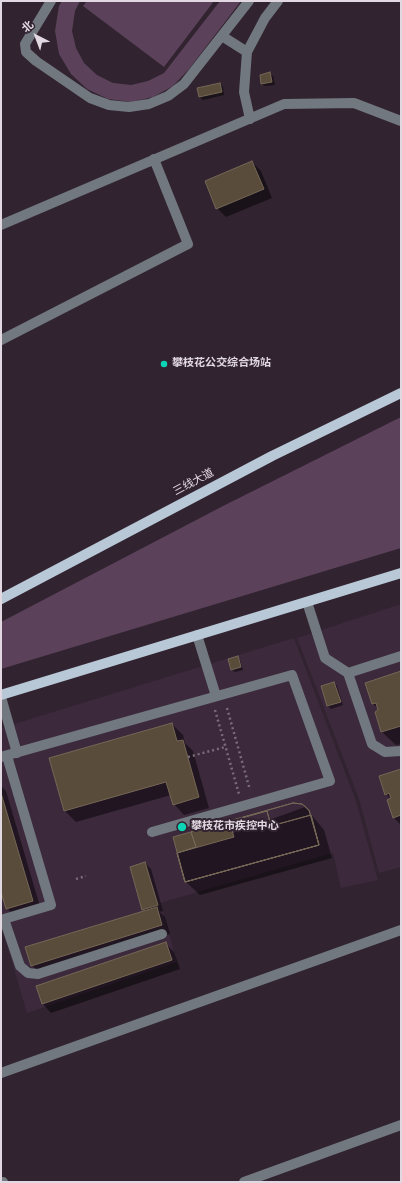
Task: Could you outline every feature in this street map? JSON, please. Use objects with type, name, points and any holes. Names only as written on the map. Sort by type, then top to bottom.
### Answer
[{"type":"main road","name":"三线大道","points":[[1,599],[265,459],[401,393]]},
{"type":"main road","points":[[1,696],[401,573]]},
{"type":"street","points":[[51,1],[25,44],[26,52],[90,98],[109,105],[129,107],[149,104],[168,96],[184,84],[249,1]]},
{"type":"street","points":[[250,119],[244,92],[247,52],[265,18],[278,1]]},
{"type":"street","points":[[222,36],[247,52]]},
{"type":"street","points":[[1,225],[284,104],[354,103],[401,121]]},
{"type":"street","points":[[1,340],[188,244],[154,160]]},
{"type":"street","points":[[307,602],[325,658],[348,674],[372,744],[385,752],[401,751]]},
{"type":"street","points":[[198,635],[217,696]]},
{"type":"street","points":[[348,674],[401,656]]},
{"type":"street","points":[[152,832],[330,781],[292,675],[4,757],[51,905],[4,919],[20,966],[28,972],[38,974],[162,934]]},
{"type":"street","points":[[1,696],[17,753]]},
{"type":"street","points":[[1,1073],[401,930]]},
{"type":"street","points":[[244,1182],[401,1125]]},
{"type":"path","points":[[217,696],[225,747],[242,806]]},
{"type":"path","points":[[217,696],[254,803]]},
{"type":"path","points":[[188,757],[225,747]]},
{"type":"path","points":[[76,879],[86,876]]},
{"type":"shaded area","points":[[62,1],[80,1],[75,11],[72,31],[76,48],[84,63],[97,75],[113,83],[131,85],[148,81],[164,73],[220,1],[241,1],[189,69],[173,86],[153,97],[131,102],[108,99],[87,89],[71,74],[59,54],[55,31],[59,6]]},
{"type":"shaded area","points":[[87,1],[214,1],[164,67],[83,6]]},
{"type":"shaded area","points":[[401,417],[401,548],[1,669],[1,622],[223,506]]},
{"type":"shaded area","points":[[401,604],[401,867],[379,873],[359,799],[297,638]]},
{"type":"shaded area","name":"攀枝花市疾控中心","points":[[294,638],[356,801],[378,880],[341,888],[333,853],[160,903],[177,962],[27,1013],[1,925],[1,728]]},
{"type":"building","points":[[270,72],[272,82],[261,84],[260,75]]},
{"type":"building","points":[[220,83],[222,92],[199,97],[197,88]]},
{"type":"building","points":[[252,161],[264,189],[216,209],[205,181]]},
{"type":"building","points":[[238,656],[241,667],[231,670],[228,659]]},
{"type":"building","points":[[401,671],[401,726],[381,732],[375,712],[378,710],[376,703],[372,704],[365,683]]},
{"type":"building","points":[[334,682],[341,702],[327,706],[321,686]]},
{"type":"building","points":[[172,723],[177,741],[183,740],[199,797],[173,805],[166,782],[64,811],[49,758]]},
{"type":"building","points":[[401,769],[401,815],[393,818],[387,800],[391,798],[389,793],[385,795],[379,776]]},
{"type":"building","points":[[1,793],[33,901],[6,909],[1,892]]},
{"type":"building","points":[[293,803],[302,804],[309,810],[319,845],[185,882],[173,837]]},
{"type":"building","points":[[293,803],[302,804],[309,810],[319,845],[185,882],[177,853],[196,847],[191,832]]},
{"type":"building","points":[[267,811],[271,826],[311,815],[319,845],[185,882],[177,853],[196,847],[191,832]]},
{"type":"building","points":[[267,811],[271,826],[311,815],[319,845],[185,882],[177,853],[234,837],[229,821]]},
{"type":"building","points":[[145,862],[158,905],[142,910],[130,867]]},
{"type":"building","points":[[157,907],[162,925],[31,966],[25,947]]},
{"type":"building","points":[[166,942],[172,960],[42,1004],[36,986]]},
{"type":"place","name":"攀枝花公交综合场站","points":[[164,364]]},
{"type":"place","name":"攀枝花市疾控中心","points":[[182,827]]}]
